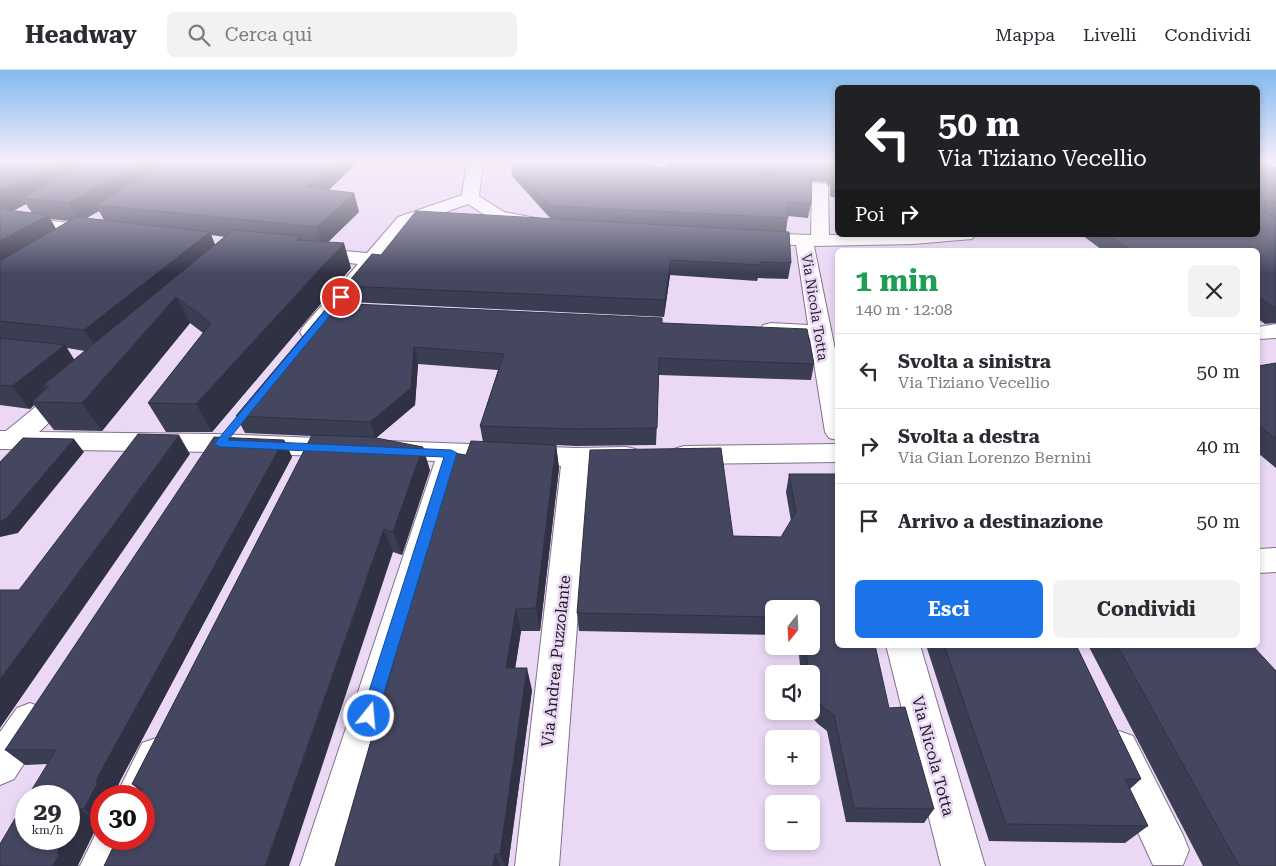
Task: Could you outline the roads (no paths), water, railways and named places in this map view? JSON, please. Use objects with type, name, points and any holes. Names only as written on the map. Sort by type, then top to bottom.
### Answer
[{"type":"street","points":[[300,347],[404,221],[467,199]]},
{"type":"street","points":[[472,199],[499,216],[555,227]]},
{"type":"street","name":"Via Nicola Totta","points":[[822,199],[812,241],[819,332],[835,416]]},
{"type":"street","points":[[3,223],[35,208]]},
{"type":"street","points":[[820,209],[835,211]]},
{"type":"street","points":[[59,245],[110,214]]},
{"type":"street","points":[[3,223],[114,233]]},
{"type":"street","points":[[734,237],[812,241],[884,237]]},
{"type":"street","points":[[296,252],[372,259]]},
{"type":"street","points":[[330,310],[359,312]]},
{"type":"street","points":[[752,330],[819,332]]},
{"type":"street","points":[[1260,333],[1276,332]]},
{"type":"street","points":[[5,440],[89,375]]},
{"type":"street","points":[[210,451],[238,421]]},
{"type":"street","points":[[5,440],[210,451],[306,460],[451,453],[576,457],[835,453]]},
{"type":"street","points":[[322,866],[451,453]]},
{"type":"street","name":"Via Andrea Puzzolante","points":[[536,866],[576,457]]},
{"type":"street","points":[[1260,561],[1276,560]]},
{"type":"street","name":"Via Nicola Totta","points":[[904,648],[963,866]]},
{"type":"street","points":[[0,766],[44,699]]},
{"type":"street","points":[[1103,716],[1168,850]]},
{"type":"street","points":[[142,785],[170,730]]},
{"type":"street","points":[[102,866],[110,850]]}]
